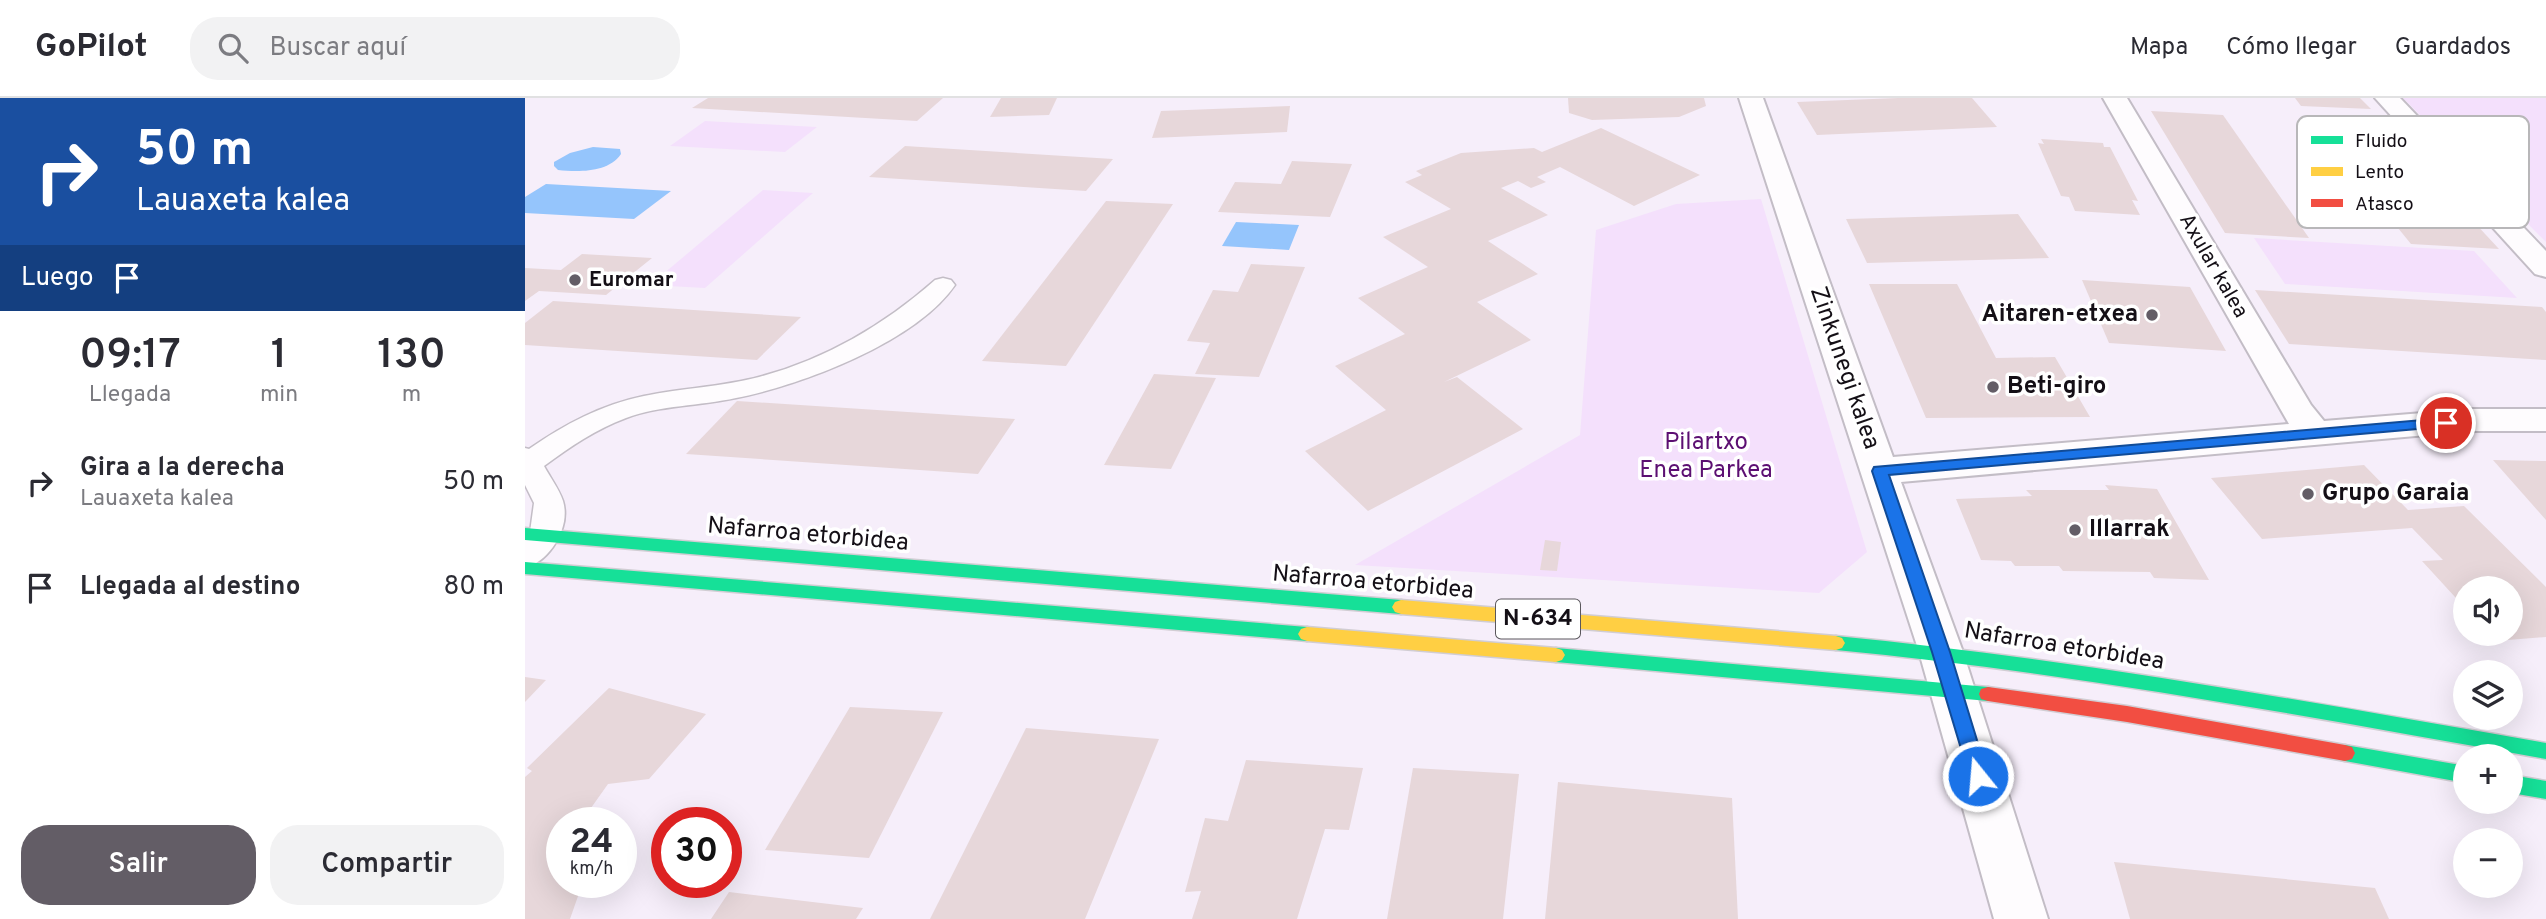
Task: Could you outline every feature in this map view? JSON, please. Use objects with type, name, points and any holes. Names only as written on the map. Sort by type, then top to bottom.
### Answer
[{"type":"highway","name":"Nafarroa etorbidea","points":[[532,542],[1947,670],[2127,714],[2453,773]]},
{"type":"highway","name":"Nafarroa etorbidea","points":[[525,568],[1947,670],[2117,677],[2546,751]]},
{"type":"highway","points":[[2523,786],[2546,790]]},
{"type":"street","name":"Zinkunegi kalea","points":[[1751,98],[1947,670],[2021,919]]},
{"type":"street","name":"Axular kalea","points":[[2115,98],[2297,411],[2314,433]]},
{"type":"street","points":[[2387,98],[2404,116]]},
{"type":"street","points":[[2509,228],[2546,268]]},
{"type":"street","points":[[1879,471],[2314,433],[2472,421],[2546,420]]},
{"type":"lane","points":[[532,542],[548,503],[528,460],[565,436],[600,418],[632,407],[738,390],[831,360],[879,335],[943,285]]},
{"type":"green space","points":[[2403,98],[2546,98],[2546,242],[2529,225],[2529,116],[2421,116]]},
{"type":"green space","points":[[705,121],[817,127],[785,152],[670,146]]},
{"type":"green space","points":[[763,190],[813,193],[705,288],[650,285]]},
{"type":"green space","name":"Pilartxo Enea Parkea","points":[[1761,199],[1867,552],[1819,593],[1355,565],[1580,435],[1596,230],[1676,204]]},
{"type":"green space","points":[[2254,238],[2474,251],[2517,298],[2285,284]]},
{"type":"water","points":[[593,147],[620,149],[621,154],[608,165],[592,170],[558,170],[554,166],[554,162],[570,153]]},
{"type":"water","points":[[546,184],[671,191],[634,219],[525,213],[525,197]]},
{"type":"water","points":[[1236,222],[1299,225],[1289,250],[1222,246]]},
{"type":"building","points":[[708,98],[943,98],[917,121],[692,108]]},
{"type":"building","points":[[1001,98],[1057,98],[1049,115],[990,117]]},
{"type":"building","points":[[1568,98],[1704,98],[1706,106],[1679,117],[1592,120],[1569,113]]},
{"type":"building","points":[[1972,98],[1997,127],[1817,135],[1797,102]]},
{"type":"building","points":[[2295,98],[2360,98],[2371,109],[2301,106]]},
{"type":"building","points":[[1290,106],[1287,132],[1152,138],[1161,111]]},
{"type":"building","points":[[2151,111],[2223,115],[2297,221],[2297,228],[2302,228],[2309,238],[2225,233]]},
{"type":"building","points":[[1601,128],[1700,175],[1634,206],[1560,167],[1537,177],[1546,182],[1531,188],[1518,181],[1501,188],[1548,215],[1488,241],[1538,274],[1477,302],[1531,340],[1444,382],[1457,377],[1523,429],[1368,511],[1305,451],[1386,410],[1335,366],[1405,334],[1358,298],[1428,267],[1383,237],[1451,209],[1405,182],[1422,175],[1416,171],[1461,153],[1534,148],[1542,152]]},
{"type":"building","points":[[2041,139],[2103,143],[2104,147],[2110,147],[2138,201],[2132,200],[2140,215],[2075,211],[2069,197],[2061,196],[2038,143],[2044,144]]},
{"type":"building","points":[[905,146],[1113,159],[1086,191],[869,177]]},
{"type":"building","points":[[1292,161],[1352,164],[1330,217],[1218,212],[1235,182],[1281,184]]},
{"type":"building","points":[[1106,201],[1173,204],[1066,366],[982,361]]},
{"type":"building","points":[[2018,214],[2049,258],[1867,263],[1846,219]]},
{"type":"building","points":[[2398,228],[2480,228],[2499,249],[2411,244]]},
{"type":"building","name":"Euromar","points":[[582,254],[652,258],[606,295],[539,291],[525,301],[525,268],[561,270]]},
{"type":"building","points":[[1251,264],[1305,267],[1259,377],[1195,374],[1210,343],[1187,341],[1213,290],[1238,292]]},
{"type":"building","name":"Aitaren-etxea","points":[[2082,280],[2190,287],[2226,351],[2109,343]]},
{"type":"building","name":"Beti-giro","points":[[1869,284],[1957,284],[1996,358],[2055,357],[2090,417],[1926,418]]},
{"type":"building","points":[[2255,290],[2542,307],[2546,312],[2546,360],[2289,344]]},
{"type":"building","name":"Euromar","points":[[553,301],[801,317],[757,360],[525,345],[525,323]]},
{"type":"building","points":[[1154,374],[1216,378],[1171,469],[1104,465]]},
{"type":"building","points":[[737,401],[1015,419],[978,474],[686,454]]},
{"type":"building","points":[[2493,460],[2546,461],[2546,520]]},
{"type":"building","points":[[2364,465],[2408,510],[2464,506],[2546,587],[2546,637],[2523,639],[2523,576],[2453,576],[2453,595],[2422,561],[2443,560],[2412,528],[2262,539],[2211,478]]},
{"type":"building","name":"Illarrak","points":[[2105,485],[2157,489],[2209,580],[2154,578],[2150,572],[2063,571],[2059,566],[2015,566],[2011,561],[1981,560],[1956,499],[2032,496],[2026,490],[2109,490]]},
{"type":"building","points":[[1545,540],[1561,542],[1557,571],[1540,570]]},
{"type":"building","points":[[525,677],[546,680],[525,702]]},
{"type":"building","points":[[609,688],[706,714],[649,779],[608,784],[592,807],[546,807],[546,898],[577,898],[570,919],[525,919],[525,777],[532,771],[527,768]]},
{"type":"building","points":[[850,707],[943,712],[869,858],[765,850]]},
{"type":"building","points":[[1026,728],[1159,739],[1085,919],[930,919]]},
{"type":"building","points":[[1246,760],[1363,768],[1349,830],[1325,829],[1297,919],[1192,919],[1201,891],[1185,892],[1205,818],[1228,821]]},
{"type":"building","points":[[1413,768],[1519,774],[1503,919],[1387,919]]},
{"type":"building","points":[[1558,782],[1732,798],[1738,919],[1545,919]]},
{"type":"building","points":[[2114,862],[2375,888],[2389,919],[2130,919]]},
{"type":"building","points":[[742,894],[863,908],[856,919],[711,919],[725,898],[742,898]]},
{"type":"traffic: fast","points":[[525,534],[1401,607]]},
{"type":"traffic: fast","points":[[525,568],[1307,634]]},
{"type":"traffic: fast","points":[[1836,643],[2103,675],[2546,751]]},
{"type":"traffic: fast","points":[[1556,655],[1988,694]]},
{"type":"traffic: fast","points":[[2345,753],[2453,773]]},
{"type":"traffic: fast","points":[[2523,786],[2546,790]]},
{"type":"traffic: slow","points":[[1401,607],[1836,643]]},
{"type":"traffic: slow","points":[[1307,634],[1556,655]]},
{"type":"traffic: jam","points":[[1988,694],[2127,714],[2345,753]]},
{"type":"place","name":"Euromar","points":[[575,280]]},
{"type":"place","name":"Aitaren-etxea","points":[[2152,315]]},
{"type":"place","name":"Beti-giro","points":[[1993,387]]},
{"type":"place","name":"Grupo Garaia","points":[[2308,494]]},
{"type":"place","name":"Illarrak","points":[[2075,530]]},
{"type":"route","points":[[1978,776],[1941,652],[1879,471],[2446,423]]}]
